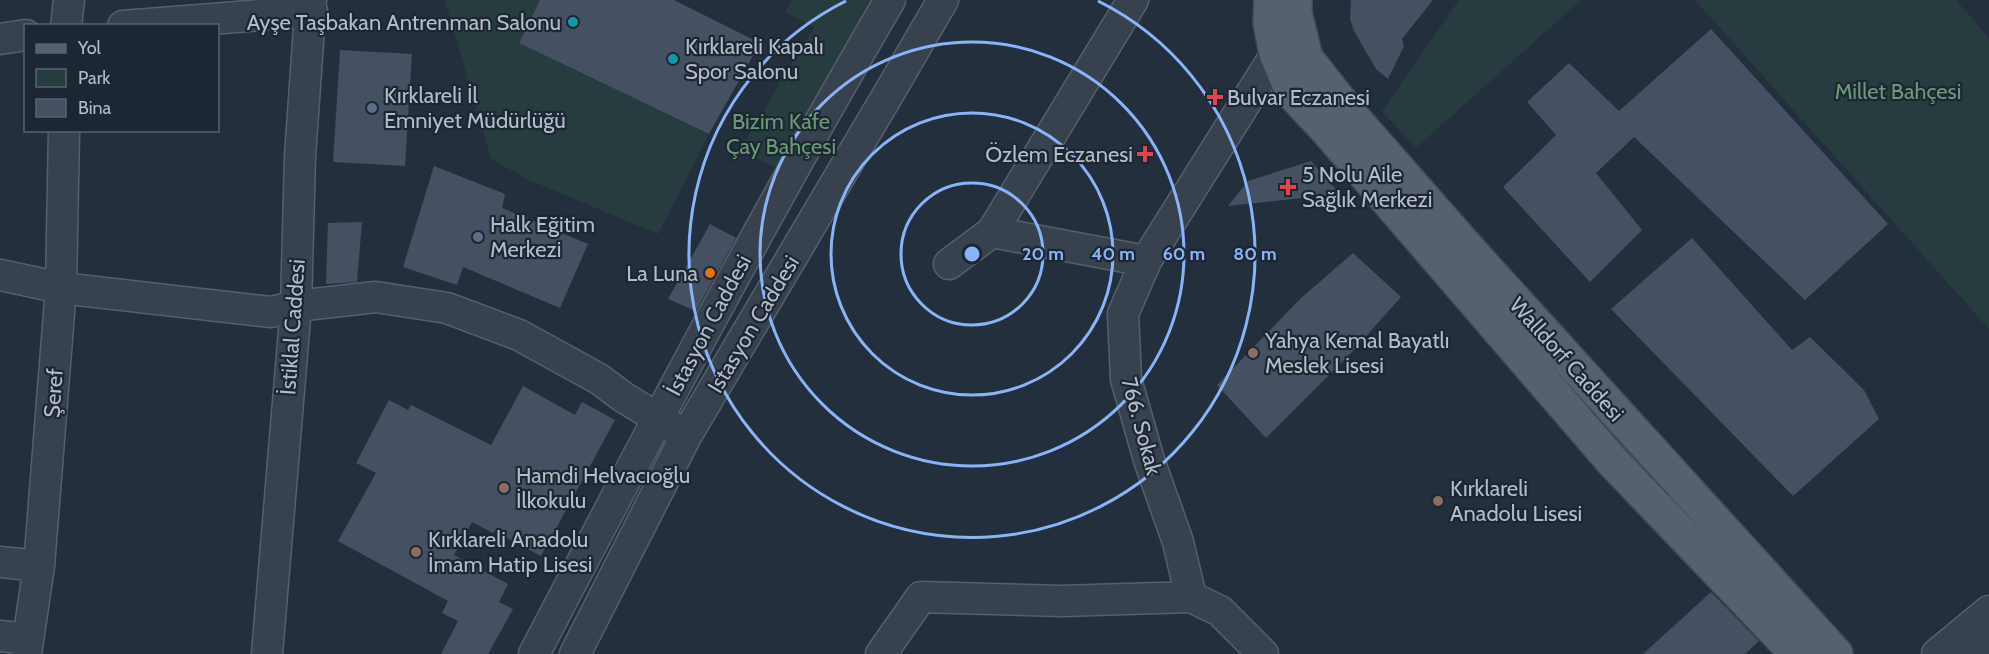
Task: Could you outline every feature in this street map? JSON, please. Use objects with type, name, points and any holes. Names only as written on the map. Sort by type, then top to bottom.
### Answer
[{"type":"main road","points":[[1291,56],[1295,0]]},
{"type":"main road","points":[[1264,7],[1291,56]]},
{"type":"main road","name":"Walldorf Caddesi","points":[[1291,56],[1293,94],[1326,129],[1612,461],[1797,654]]},
{"type":"main road","name":"Walldorf Caddesi","points":[[1291,56],[1354,119],[1471,252],[1836,654]]},
{"type":"street","points":[[66,24],[69,0]]},
{"type":"street","name":"İstasyon Caddesi","points":[[534,654],[818,122],[890,0]]},
{"type":"street","name":"Istasyon Caddesi","points":[[575,654],[686,436],[943,0]]},
{"type":"street","points":[[949,264],[992,232],[1133,0]]},
{"type":"street","points":[[141,24],[311,5]]},
{"type":"street","name":"İstiklal Caddesi","points":[[267,654],[296,306],[300,156],[311,5]]},
{"type":"street","points":[[0,39],[24,35]]},
{"type":"street","name":"766. Sokak","points":[[1191,597],[1178,542],[1149,460],[1126,379],[1123,314],[1146,261],[1291,56]]},
{"type":"street","name":"Şeref","points":[[18,643],[39,566],[61,288],[64,132]]},
{"type":"street","points":[[992,232],[1146,261]]},
{"type":"street","points":[[0,275],[61,288],[271,312],[296,306],[376,297],[447,309],[519,335],[599,379],[686,436]]},
{"type":"street","points":[[0,562],[39,566]]},
{"type":"street","points":[[881,654],[921,597],[1062,601],[1191,597],[1220,610],[1263,654]]},
{"type":"street","points":[[1937,654],[1989,611]]},
{"type":"street","points":[[1976,654],[1989,642]]},
{"type":"green space","points":[[445,0],[540,0],[519,43],[709,134],[658,234],[529,180],[491,159]]},
{"type":"green space","name":"Bizim Kafe Çay Bahçesi","points":[[792,0],[890,0],[790,174],[739,151],[814,27],[785,12]]},
{"type":"green space","points":[[1459,0],[1581,0],[1416,148],[1382,111]]},
{"type":"green space","name":"Millet Bahçesi","points":[[1695,0],[1956,0],[1989,38],[1989,329]]},
{"type":"building","name":"Kırklareli Kapalı Spor Salonu","points":[[540,0],[674,0],[760,43],[709,134],[519,43]]},
{"type":"building","points":[[1351,0],[1433,0],[1402,39],[1404,46],[1388,79],[1376,69],[1354,31],[1350,19]]},
{"type":"building","points":[[1711,29],[1888,224],[1805,300],[1634,137],[1596,173],[1642,230],[1590,282],[1503,187],[1556,135],[1527,102],[1569,63],[1619,111]]},
{"type":"building","name":"Kırklareli İl Emniyet Müdürlüğü","points":[[340,50],[412,54],[405,166],[333,162]]},
{"type":"building","name":"5 Nolu Aile Sağlık Merkezi","points":[[1311,161],[1340,194],[1228,206],[1248,181]]},
{"type":"building","name":"Halk Eğitim Merkezi","points":[[434,166],[505,194],[502,208],[588,244],[560,308],[463,267],[457,285],[403,267]]},
{"type":"building","points":[[362,222],[357,282],[326,284],[328,223]]},
{"type":"building","name":"La Luna","points":[[710,224],[736,238],[696,311],[668,299]]},
{"type":"building","points":[[1692,238],[1792,350],[1810,337],[1864,390],[1879,419],[1793,496],[1611,309]]},
{"type":"building","points":[[1353,253],[1401,297],[1352,352],[1266,438],[1217,385],[1300,299]]},
{"type":"building","points":[[523,386],[575,415],[582,402],[615,420],[541,556],[472,522],[454,555],[508,584],[499,602],[513,609],[488,654],[441,654],[458,621],[442,613],[448,601],[338,541],[376,473],[356,463],[389,400],[408,410],[411,405],[491,445]]},
{"type":"building","points":[[1711,592],[1759,641],[1745,654],[1643,654]]},
{"type":"place","name":"Ayşe Taşbakan Antrenman Salonu","points":[[573,22]]},
{"type":"place","name":"Kırklareli Kapalı Spor Salonu","points":[[673,59]]},
{"type":"place","name":"Bulvar Eczanesi","points":[[1215,97]]},
{"type":"place","name":"Kırklareli İl Emniyet Müdürlüğü","points":[[372,108]]},
{"type":"place","name":"Özlem Eczanesi","points":[[1145,154]]},
{"type":"place","name":"5 Nolu Aile Sağlık Merkezi","points":[[1288,187]]},
{"type":"place","name":"Halk Eğitim Merkezi","points":[[478,237]]},
{"type":"place","name":"La Luna","points":[[710,273]]},
{"type":"place","name":"Yahya Kemal Bayatlı Meslek Lisesi","points":[[1253,353]]},
{"type":"place","name":"Hamdi Helvacıoğlu İlkokulu","points":[[504,488]]},
{"type":"place","name":"Kırklareli Anadolu Lisesi","points":[[1438,501]]},
{"type":"place","name":"Kırklareli Anadolu İmam Hatip Lisesi","points":[[416,552]]}]
